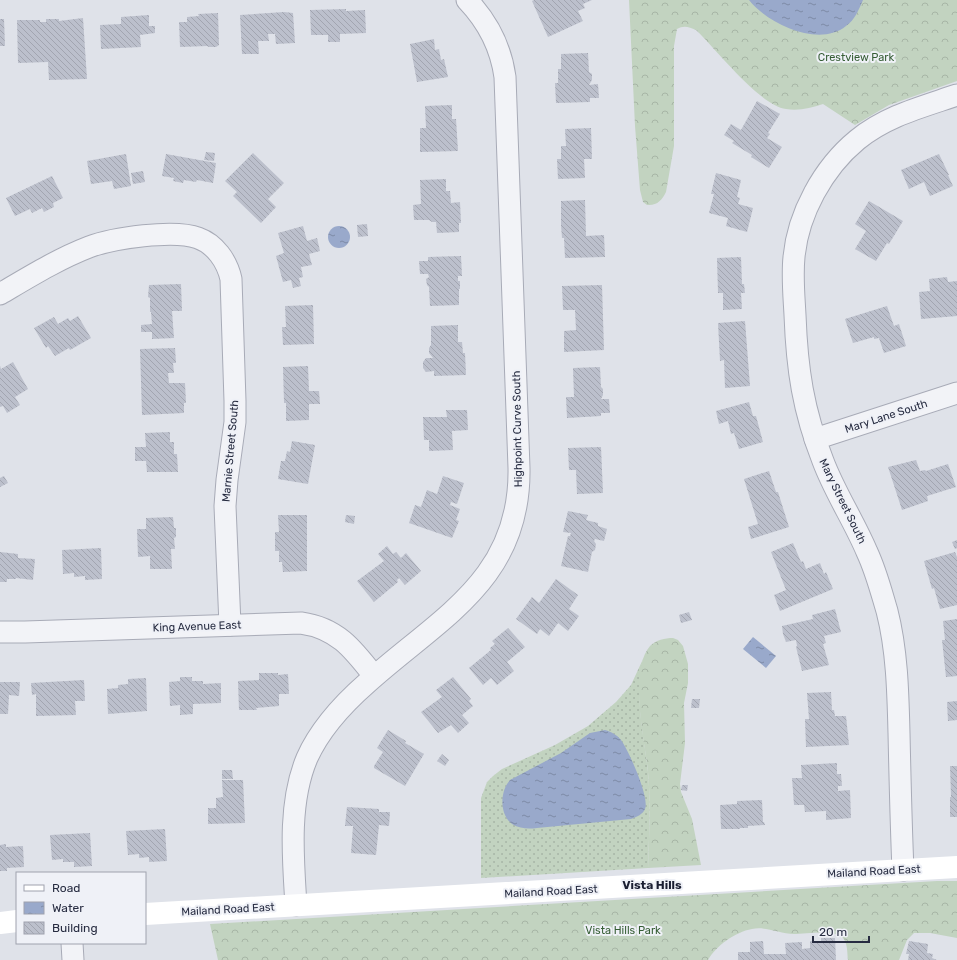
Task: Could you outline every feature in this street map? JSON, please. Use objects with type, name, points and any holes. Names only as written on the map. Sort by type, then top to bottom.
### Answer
[{"type":"street","name":"Highpoint Curve South","points":[[296,905],[294,859],[295,818],[300,782],[312,748],[333,717],[348,701],[374,676],[455,610],[482,581],[497,560],[507,539],[513,521],[518,497],[519,468],[504,77],[499,51],[492,34],[468,0]]},
{"type":"street","name":"Mary Street South","points":[[903,870],[897,688],[890,625],[870,560],[831,481],[815,439],[802,396],[796,340],[794,260],[797,239],[804,217],[815,193],[829,170],[845,151],[857,139],[871,129],[888,120],[957,95]]},
{"type":"street","name":"Marnie Street South","points":[[0,294],[65,257],[106,242],[136,236],[184,234],[202,240],[222,258],[230,274],[231,283],[235,412],[225,506],[230,625]]},
{"type":"street","name":"Mary Lane South","points":[[815,439],[957,393]]},
{"type":"street","name":"King Avenue East","points":[[0,632],[301,623],[324,628],[344,642],[374,676]]},
{"type":"street","name":"Mailand Road East","points":[[146,914],[957,867]]},
{"type":"street","points":[[0,922],[16,922]]},
{"type":"street","points":[[72,944],[73,960]]},
{"type":"green space","name":"Crestview Park","points":[[629,0],[957,0],[957,81],[889,105],[855,125],[823,104],[796,110],[786,109],[775,105],[751,88],[696,30],[686,27],[677,29],[674,46],[674,146],[666,192],[659,202],[654,205],[647,205],[643,202],[640,190],[635,126]]},
{"type":"green space","points":[[667,638],[678,640],[683,646],[688,664],[688,683],[684,703],[685,743],[680,784],[681,792],[692,819],[701,865],[648,868],[650,820],[648,772],[640,707],[640,672],[643,658],[650,646],[655,642]]},
{"type":"green space","points":[[643,659],[639,687],[649,784],[650,820],[648,868],[481,878],[481,798],[487,782],[502,769],[555,745],[588,726],[616,702],[631,685]]},
{"type":"green space","name":"Vista Hills Park","points":[[957,881],[957,938],[930,933],[914,933],[907,940],[899,960],[848,960],[844,939],[832,933],[819,932],[794,934],[757,928],[733,936],[721,945],[708,960],[218,960],[210,924]]},
{"type":"water","points":[[749,0],[863,0],[849,24],[835,32],[822,35],[808,34],[781,25],[768,17]]},
{"type":"water","points":[[339,226],[347,229],[350,237],[347,245],[339,248],[331,245],[328,237],[331,229]]},
{"type":"water","points":[[753,637],[776,656],[766,668],[743,649]]},
{"type":"water","points":[[605,730],[614,734],[621,740],[633,763],[646,803],[645,809],[641,814],[631,819],[531,828],[518,827],[508,820],[503,809],[502,802],[504,790],[510,780],[561,753],[590,733]]},
{"type":"building","points":[[592,0],[583,4],[585,8],[578,11],[583,21],[548,37],[532,1]]},
{"type":"building","points":[[346,9],[346,11],[365,10],[366,33],[340,34],[340,42],[328,42],[328,35],[311,35],[310,10]]},
{"type":"building","points":[[284,12],[293,13],[295,43],[276,44],[275,34],[268,34],[269,41],[258,41],[259,54],[242,54],[240,15]]},
{"type":"building","points":[[218,13],[219,45],[216,47],[180,47],[179,22],[187,22],[187,17],[199,16],[198,14]]},
{"type":"building","points":[[149,15],[149,26],[155,26],[155,33],[140,35],[141,47],[101,49],[100,25],[121,24],[121,17]]},
{"type":"building","points":[[83,18],[87,79],[49,80],[48,62],[18,63],[17,20],[40,20],[40,22],[46,22],[46,19],[59,19],[59,21]]},
{"type":"building","points":[[0,19],[4,19],[5,46],[0,46]]},
{"type":"building","points":[[434,39],[435,50],[439,49],[441,60],[444,59],[448,77],[417,82],[410,44]]},
{"type":"building","points":[[588,53],[589,72],[592,74],[592,80],[589,85],[598,84],[599,98],[590,98],[590,102],[556,103],[555,83],[558,83],[558,69],[561,69],[561,54]]},
{"type":"building","points":[[757,101],[780,114],[768,133],[770,134],[767,138],[782,147],[769,168],[751,157],[752,155],[732,143],[734,141],[724,135],[731,124],[741,130]]},
{"type":"building","points":[[452,105],[452,119],[456,119],[458,151],[420,152],[420,128],[426,128],[425,106]]},
{"type":"building","points":[[591,128],[592,159],[584,159],[585,178],[558,179],[557,159],[561,159],[561,146],[566,146],[565,129]]},
{"type":"building","points":[[206,152],[215,153],[214,161],[204,160]]},
{"type":"building","points":[[253,153],[284,183],[268,199],[276,207],[261,223],[233,196],[237,192],[225,181]]},
{"type":"building","points":[[126,154],[131,186],[114,189],[112,181],[91,184],[87,161]]},
{"type":"building","points":[[166,154],[216,163],[213,183],[197,180],[196,182],[184,180],[183,183],[173,181],[174,178],[162,176]]},
{"type":"building","points":[[939,154],[953,186],[930,196],[924,182],[909,189],[901,170]]},
{"type":"building","points":[[143,171],[145,182],[133,184],[131,173]]},
{"type":"building","points":[[716,173],[741,180],[737,197],[740,198],[738,204],[753,208],[747,232],[726,226],[728,218],[709,213],[714,194],[711,194]]},
{"type":"building","points":[[52,176],[63,198],[53,203],[54,207],[44,212],[42,208],[32,213],[30,209],[15,216],[6,198]]},
{"type":"building","points":[[446,179],[446,191],[450,191],[451,203],[460,202],[461,223],[459,223],[459,232],[437,233],[436,222],[429,220],[414,220],[413,205],[421,204],[420,180]]},
{"type":"building","points":[[585,200],[586,236],[604,235],[605,257],[565,258],[564,238],[562,238],[561,225],[561,201]]},
{"type":"building","points":[[869,201],[903,221],[889,244],[887,243],[876,261],[855,249],[866,231],[855,224]]},
{"type":"building","points":[[367,224],[368,236],[358,237],[357,225]]},
{"type":"building","points":[[303,226],[307,241],[317,238],[320,251],[309,254],[312,265],[301,267],[303,277],[299,278],[301,286],[293,288],[291,280],[283,282],[276,256],[284,253],[278,233]]},
{"type":"building","points":[[461,256],[462,276],[458,276],[458,281],[460,281],[459,305],[430,306],[429,287],[426,279],[429,277],[428,274],[420,274],[419,261],[428,261],[428,257]]},
{"type":"building","points":[[741,257],[742,284],[744,284],[745,293],[741,293],[742,309],[723,310],[723,293],[718,293],[717,258]]},
{"type":"building","points":[[947,277],[948,282],[957,281],[957,316],[921,319],[919,292],[930,291],[929,279]]},
{"type":"building","points":[[181,284],[182,311],[172,311],[174,338],[152,339],[152,332],[141,332],[141,325],[152,324],[150,298],[148,297],[149,285]]},
{"type":"building","points":[[602,285],[604,350],[564,352],[564,331],[576,330],[575,310],[563,310],[562,286]]},
{"type":"building","points":[[313,305],[314,344],[283,345],[282,327],[286,327],[285,306]]},
{"type":"building","points":[[887,306],[894,326],[899,324],[906,346],[884,353],[879,338],[874,339],[874,337],[853,343],[845,319]]},
{"type":"building","points":[[78,316],[91,338],[70,350],[69,348],[55,356],[48,346],[46,348],[34,328],[54,317],[58,324],[68,318],[70,321]]},
{"type":"building","points":[[745,321],[750,386],[725,388],[724,360],[720,361],[718,323]]},
{"type":"building","points":[[458,325],[458,342],[462,342],[463,353],[465,353],[466,375],[434,376],[434,371],[426,372],[423,368],[423,362],[426,358],[433,358],[429,353],[429,348],[431,345],[431,326]]},
{"type":"building","points":[[175,348],[176,363],[173,363],[174,373],[168,373],[169,383],[185,383],[186,403],[184,403],[184,413],[142,415],[140,349]]},
{"type":"building","points":[[13,362],[28,389],[15,397],[20,405],[7,413],[3,406],[0,407],[0,366],[1,369]]},
{"type":"building","points":[[308,366],[309,391],[319,391],[320,404],[309,404],[309,420],[286,421],[283,367]]},
{"type":"building","points":[[600,367],[601,387],[603,389],[601,399],[609,399],[610,413],[601,413],[601,416],[567,418],[566,397],[574,397],[573,368]]},
{"type":"building","points":[[749,402],[753,416],[756,416],[763,442],[739,449],[734,433],[731,434],[728,421],[719,424],[716,411]]},
{"type":"building","points":[[446,410],[467,410],[468,430],[452,431],[453,450],[429,451],[429,440],[424,440],[423,417],[447,417]]},
{"type":"building","points":[[170,432],[170,442],[174,442],[174,454],[177,454],[178,472],[147,472],[146,461],[135,461],[135,447],[146,447],[145,433]]},
{"type":"building","points":[[292,441],[315,445],[308,484],[278,479],[281,461],[285,461],[287,451],[290,452]]},
{"type":"building","points":[[601,447],[603,493],[577,494],[576,470],[569,470],[568,448]]},
{"type":"building","points":[[916,460],[920,471],[926,471],[948,464],[956,487],[927,496],[928,501],[902,510],[888,467]]},
{"type":"building","points":[[769,471],[776,492],[778,492],[789,527],[751,539],[748,527],[758,524],[744,479]]},
{"type":"building","points":[[4,476],[8,483],[0,487],[0,478]]},
{"type":"building","points":[[443,476],[464,483],[457,504],[451,502],[450,505],[460,509],[456,520],[459,521],[452,538],[409,523],[415,505],[421,507],[427,490],[437,494]]},
{"type":"building","points":[[568,511],[588,515],[586,520],[598,523],[598,526],[607,529],[604,541],[595,539],[594,541],[596,544],[595,550],[592,552],[588,572],[561,566],[568,536],[570,536],[571,533],[563,532]]},
{"type":"building","points":[[278,515],[307,515],[307,571],[283,572],[282,562],[279,562],[279,551],[275,551],[275,532],[279,532]]},
{"type":"building","points":[[346,515],[355,516],[354,524],[345,522]]},
{"type":"building","points":[[173,517],[174,528],[176,528],[176,537],[174,538],[175,549],[171,549],[172,569],[150,569],[150,556],[138,557],[137,529],[146,529],[146,518]]},
{"type":"building","points":[[957,540],[957,548],[955,549],[952,542]]},
{"type":"building","points":[[793,543],[801,562],[803,561],[806,569],[820,563],[824,574],[826,572],[833,589],[780,611],[774,595],[786,590],[771,552]]},
{"type":"building","points":[[387,546],[393,554],[396,552],[401,558],[406,553],[421,571],[405,585],[399,578],[397,580],[398,582],[374,602],[357,581],[384,561],[378,554]]},
{"type":"building","points":[[101,548],[102,579],[85,580],[85,576],[74,577],[74,573],[63,574],[62,550]]},
{"type":"building","points":[[0,552],[18,554],[18,558],[35,559],[33,580],[16,578],[7,579],[7,582],[0,582]]},
{"type":"building","points":[[955,552],[957,557],[957,605],[940,609],[934,588],[932,589],[924,561]]},
{"type":"building","points":[[556,579],[578,595],[569,609],[579,616],[568,631],[558,623],[549,636],[540,629],[537,634],[516,619],[532,597],[539,603]]},
{"type":"building","points":[[835,609],[841,632],[824,636],[826,643],[823,644],[829,665],[802,671],[796,647],[796,640],[786,642],[782,626],[813,619],[812,615]]},
{"type":"building","points":[[689,612],[692,620],[681,623],[679,615]]},
{"type":"building","points":[[957,619],[957,676],[946,677],[942,640],[945,640],[943,621]]},
{"type":"building","points":[[508,628],[525,647],[507,662],[514,671],[497,685],[491,678],[483,685],[469,668],[491,650],[490,648],[495,644],[492,641]]},
{"type":"building","points":[[259,673],[278,673],[278,675],[288,674],[289,694],[279,694],[279,706],[256,708],[257,710],[239,710],[238,681],[259,680]]},
{"type":"building","points":[[180,677],[192,677],[192,681],[203,681],[203,684],[221,683],[221,703],[193,704],[193,714],[180,715],[180,705],[170,706],[169,682],[180,681]]},
{"type":"building","points":[[453,677],[471,699],[469,701],[473,706],[462,715],[469,723],[458,733],[451,725],[438,733],[421,712],[442,697],[436,690]]},
{"type":"building","points":[[146,678],[147,711],[108,714],[107,689],[118,688],[118,685],[128,684],[128,679]]},
{"type":"building","points":[[84,680],[85,701],[75,701],[76,715],[36,716],[36,694],[32,695],[31,683]]},
{"type":"building","points":[[0,682],[20,682],[19,696],[9,695],[8,714],[0,714]]},
{"type":"building","points":[[831,692],[832,710],[834,710],[835,716],[846,716],[849,745],[806,747],[805,719],[809,719],[807,693]]},
{"type":"building","points":[[692,699],[700,699],[699,708],[691,708]]},
{"type":"building","points":[[957,701],[957,720],[948,721],[947,702]]},
{"type":"building","points":[[388,730],[406,741],[405,743],[424,754],[405,786],[374,768],[383,752],[377,748]]},
{"type":"building","points":[[442,754],[449,760],[445,766],[437,761]]},
{"type":"building","points":[[837,763],[837,774],[841,774],[842,786],[838,786],[838,791],[850,790],[851,818],[826,820],[826,811],[805,812],[804,805],[794,805],[792,778],[802,778],[801,765]]},
{"type":"building","points":[[950,766],[957,766],[957,817],[950,817]]},
{"type":"building","points":[[222,770],[232,770],[233,779],[222,779]]},
{"type":"building","points":[[222,780],[243,780],[245,823],[208,824],[208,808],[216,808],[216,798],[223,797]]},
{"type":"building","points":[[682,785],[688,785],[687,791],[681,790]]},
{"type":"building","points":[[762,800],[763,822],[765,825],[748,826],[748,828],[740,829],[721,829],[720,805],[737,804],[737,801]]},
{"type":"building","points":[[347,807],[379,809],[379,812],[390,812],[389,826],[379,825],[376,855],[351,853],[353,826],[345,826]]},
{"type":"building","points":[[165,829],[167,861],[149,862],[149,857],[139,858],[139,854],[128,855],[126,831]]},
{"type":"building","points":[[90,833],[92,866],[74,867],[74,862],[63,862],[63,859],[52,860],[50,835]]},
{"type":"building","points":[[6,844],[6,847],[23,846],[24,867],[7,868],[7,871],[0,871],[0,845]]},
{"type":"building","points":[[821,938],[835,938],[836,960],[738,960],[738,952],[750,952],[750,942],[763,941],[764,954],[786,954],[785,943],[802,942],[802,949],[810,948],[810,941],[821,941]]},
{"type":"building","points":[[909,941],[928,944],[927,953],[933,954],[932,958],[937,960],[908,960],[909,954],[906,954]]},
{"type":"district","name":"Vista Hills","points":[[652,885]]}]
